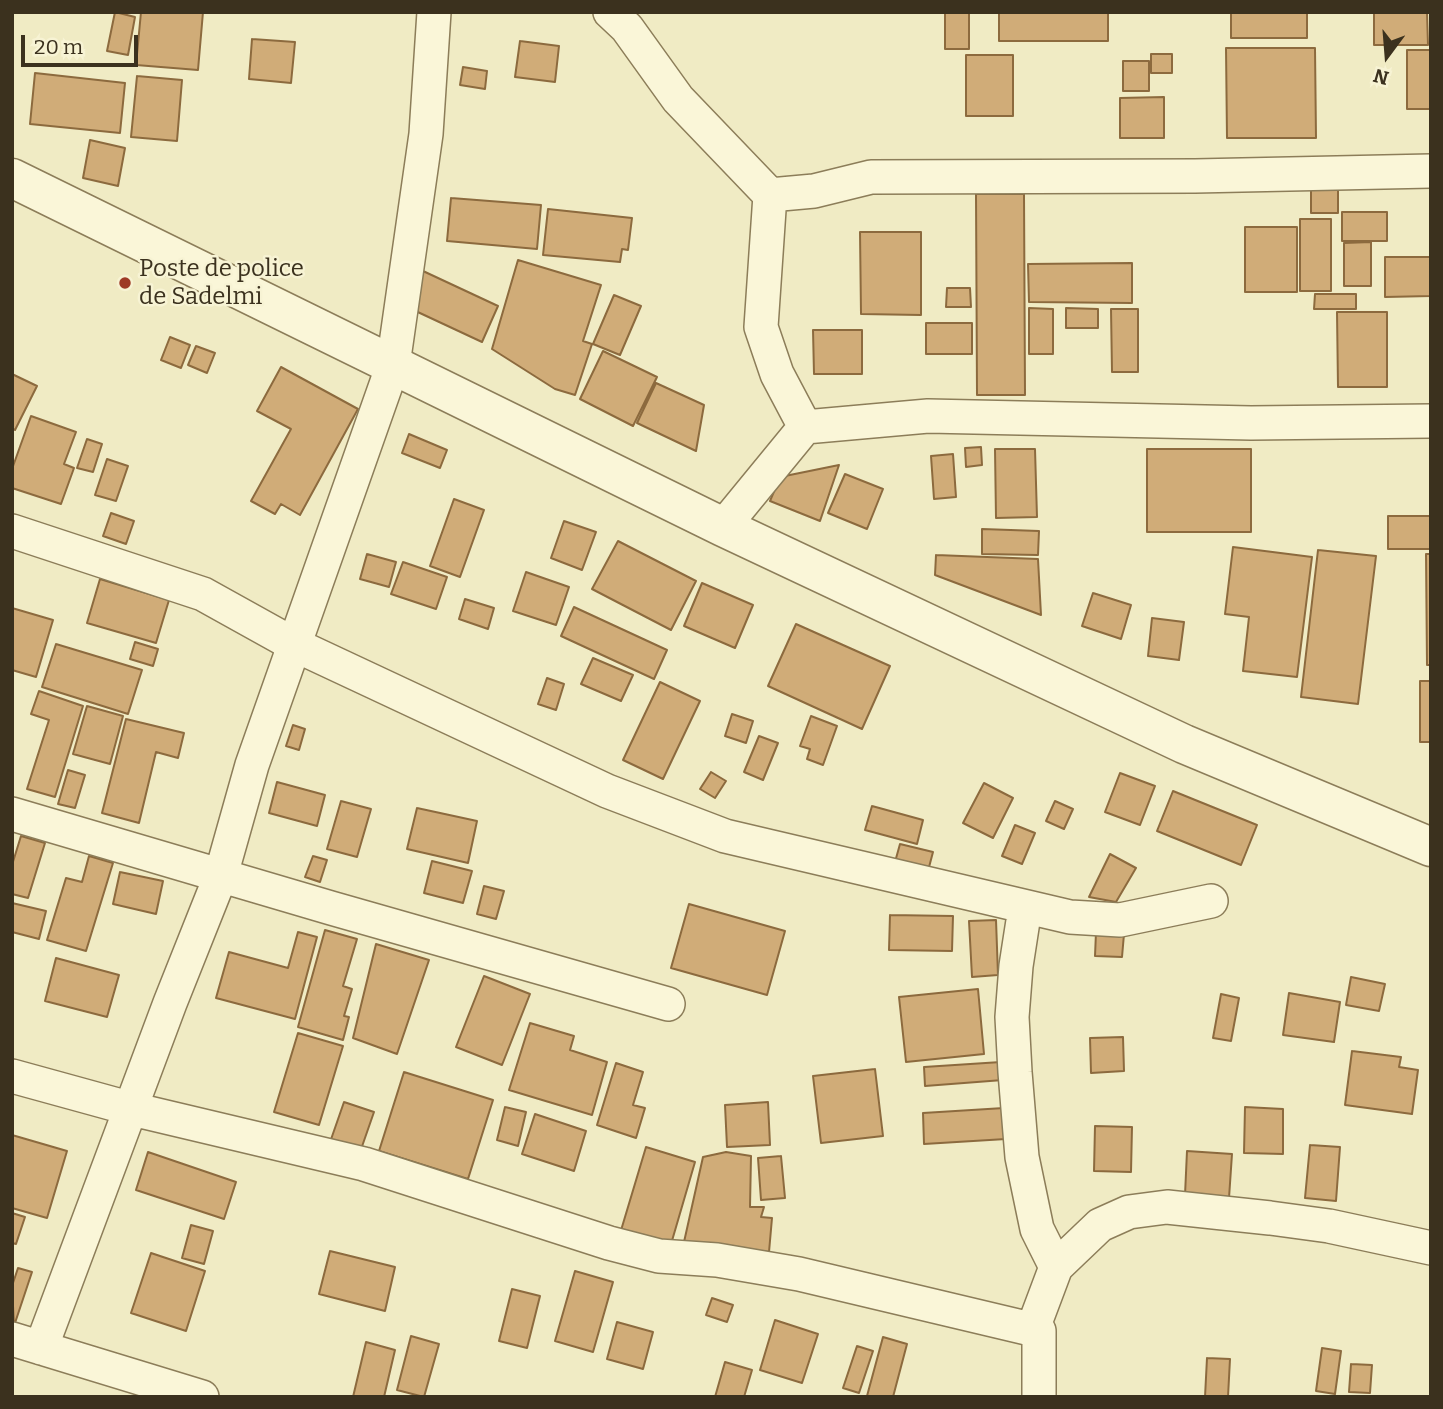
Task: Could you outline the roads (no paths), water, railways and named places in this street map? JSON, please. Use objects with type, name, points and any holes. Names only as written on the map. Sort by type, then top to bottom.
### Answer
[{"type":"street","points":[[202,1397],[27,1344],[132,1109],[170,1003],[221,875],[252,765],[293,644],[342,516],[393,365],[426,134],[434,12]]},
{"type":"street","points":[[610,12],[627,28],[678,99],[769,195],[761,327],[777,374],[804,427]]},
{"type":"street","points":[[769,195],[814,191],[871,177],[1195,176],[1431,171]]},
{"type":"street","points":[[12,178],[723,527],[1184,744],[1413,835],[1431,847]]},
{"type":"street","points":[[723,527],[804,427],[928,416],[1251,423],[1431,421]]},
{"type":"street","points":[[12,531],[203,594],[293,644],[607,792],[725,835],[1070,917],[1120,920],[1212,901]]},
{"type":"street","points":[[12,814],[668,1004]]},
{"type":"street","points":[[1025,908],[1012,1017],[1022,1157],[1037,1229],[1056,1267]]},
{"type":"street","points":[[12,1076],[132,1109],[363,1164],[609,1243],[659,1256],[717,1260],[799,1274],[1039,1331]]},
{"type":"street","points":[[1039,1397],[1039,1331],[1035,1323],[1056,1267],[1100,1225],[1129,1212],[1167,1207],[1329,1226],[1431,1248]]},
{"type":"place","name":"Poste de police de Sadelmi","points":[[125,283]]}]
